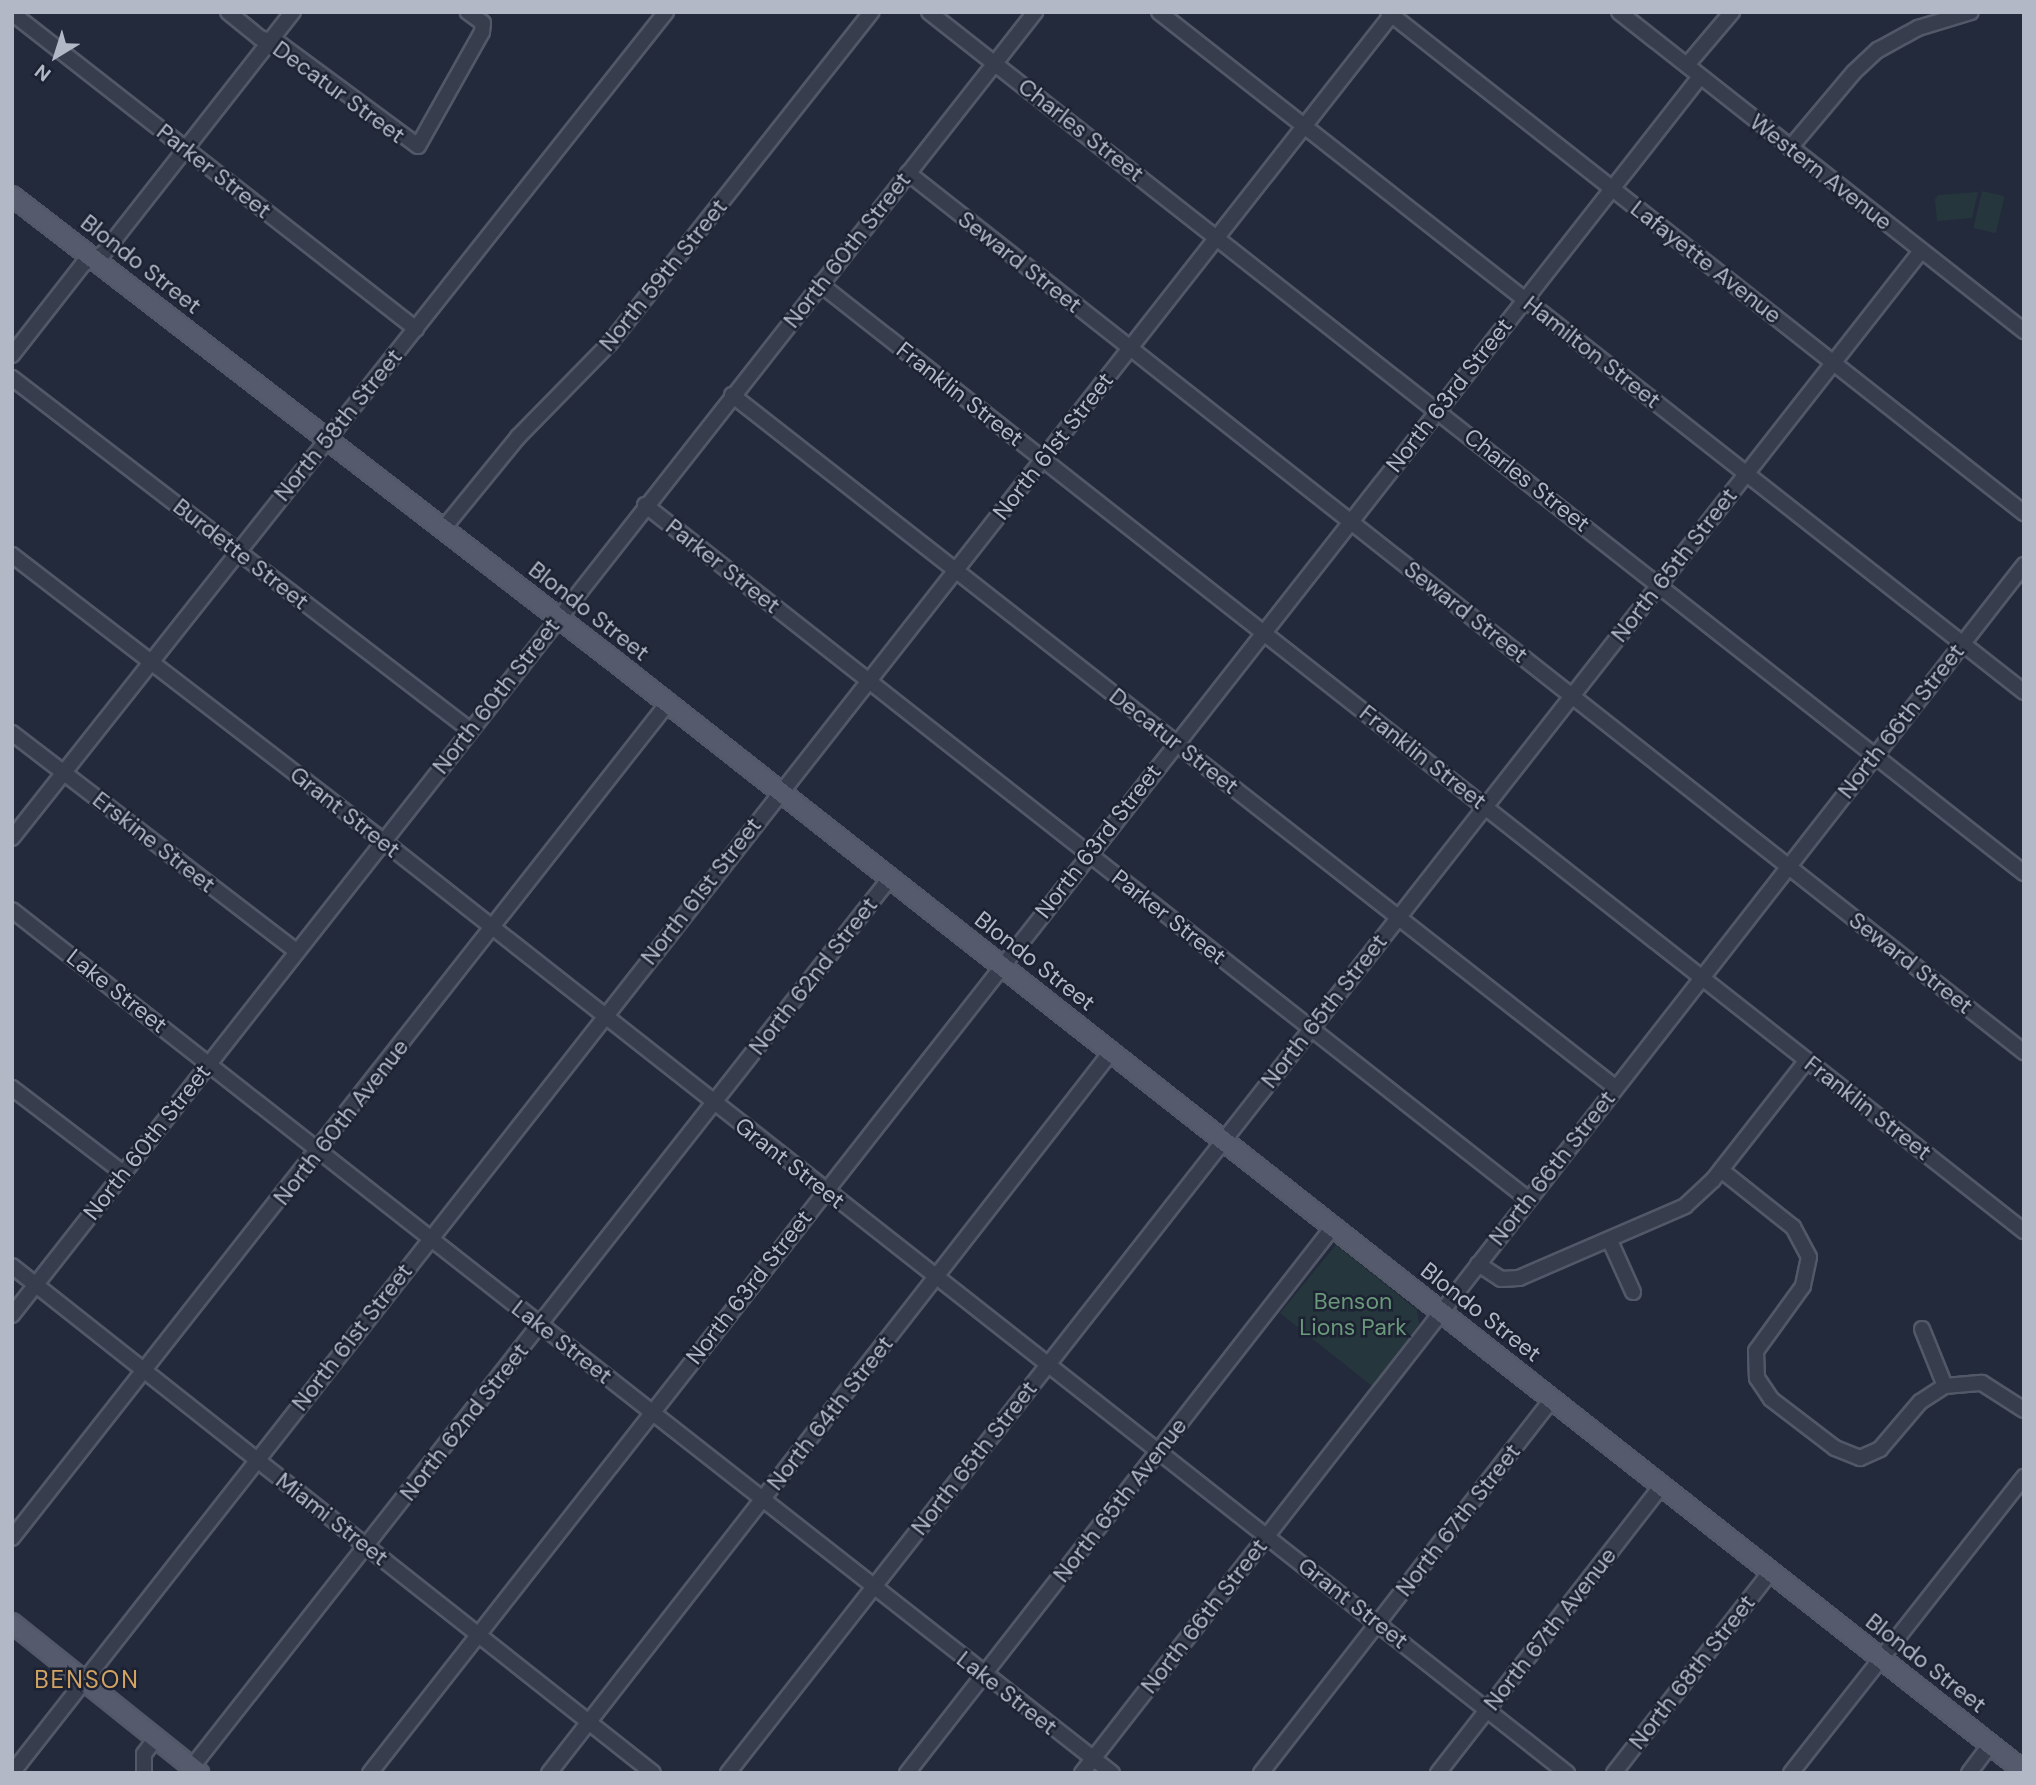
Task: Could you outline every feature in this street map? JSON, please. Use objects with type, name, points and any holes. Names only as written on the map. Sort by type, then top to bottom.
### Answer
[{"type":"main road","name":"Blondo Street","points":[[12,196],[668,703],[2024,1771]]},
{"type":"main road","points":[[12,1623],[196,1770]]},
{"type":"street","name":"Decatur Street","points":[[228,12],[418,146],[483,23],[468,12]]},
{"type":"street","points":[[12,355],[83,264],[103,254],[293,12]]},
{"type":"street","name":"North 58th Street","points":[[12,838],[666,12]]},
{"type":"street","name":"North 59th Street","points":[[443,528],[518,437],[610,343],[871,12]]},
{"type":"street","name":"Charles Street","points":[[929,12],[2024,873]]},
{"type":"street","name":"North 60th Street","points":[[12,1315],[557,617],[1035,12]]},
{"type":"street","name":"Hamilton Street","points":[[1159,12],[2024,692]]},
{"type":"street","name":"Western Avenue","points":[[1619,12],[2024,331]]},
{"type":"street","points":[[1687,65],[1732,12]]},
{"type":"street","points":[[1790,148],[1841,85],[1878,50],[1918,28],[1971,12]]},
{"type":"street","name":"Parker Street","points":[[12,13],[416,329]]},
{"type":"street","name":"North 61st Street","points":[[12,1773],[1391,13]]},
{"type":"street","name":"Lafayette Avenue","points":[[1391,13],[2024,513]]},
{"type":"street","name":"North 63rd Street","points":[[370,1773],[1700,76]]},
{"type":"street","name":"Seward Street","points":[[908,173],[2024,1052]]},
{"type":"street","name":"North 65th Street","points":[[728,1773],[1921,251]]},
{"type":"street","name":"Franklin Street","points":[[820,284],[2024,1231]]},
{"type":"street","name":"Burdette Street","points":[[12,378],[470,730]]},
{"type":"street","name":"Decatur Street","points":[[732,395],[1615,1087]]},
{"type":"street","name":"Parker Street","points":[[645,505],[1528,1199]]},
{"type":"street","name":"Grant Street","points":[[12,555],[383,841],[1567,1773]]},
{"type":"street","name":"North 66th Street","points":[[1082,1773],[2024,565]]},
{"type":"street","name":"North 60th Avenue","points":[[12,1538],[320,1150],[668,703]]},
{"type":"street","name":"Erskine Street","points":[[12,733],[297,952]]},
{"type":"street","name":"North 62nd Street","points":[[196,1770],[366,1546],[890,878]]},
{"type":"street","name":"Lake Street","points":[[12,911],[210,1063],[984,1675],[1112,1773]]},
{"type":"street","name":"North 64th Street","points":[[549,1773],[1111,1052]]},
{"type":"street","points":[[1478,1265],[1509,1280],[1610,1241],[1685,1206],[1721,1170],[1807,1060]]},
{"type":"street","points":[[12,1088],[123,1173]]},
{"type":"street","points":[[1721,1170],[1793,1227],[1809,1257],[1803,1286],[1756,1351],[1757,1378],[1771,1399],[1835,1448],[1860,1458],[1880,1449],[1920,1402],[1945,1386],[1982,1382],[2024,1410]]},
{"type":"street","name":"North 65th Avenue","points":[[907,1773],[1333,1227]]},
{"type":"street","points":[[1610,1241],[1633,1292]]},
{"type":"street","name":"Miami Street","points":[[12,1265],[653,1773]]},
{"type":"street","points":[[1922,1329],[1945,1386]]},
{"type":"street","name":"North 67th Street","points":[[1261,1773],[1552,1399]]},
{"type":"street","points":[[1791,1773],[2024,1477]]},
{"type":"street","name":"North 67th Avenue","points":[[1438,1773],[1662,1485]]},
{"type":"street","name":"North 68th Street","points":[[1614,1773],[1771,1571]]},
{"type":"street","points":[[144,1773],[144,1754],[156,1738]]},
{"type":"street","points":[[1969,1773],[1990,1745]]},
{"type":"green space","points":[[1982,191],[2004,196],[1996,233],[1973,228]]},
{"type":"green space","points":[[1978,192],[1972,218],[1937,221],[1935,199],[1938,195]]},
{"type":"green space","name":"Benson Lions Park","points":[[1336,1245],[1417,1310],[1419,1324],[1372,1386],[1280,1313]]},
{"type":"district","name":"BENSON","points":[[87,1680]]}]
